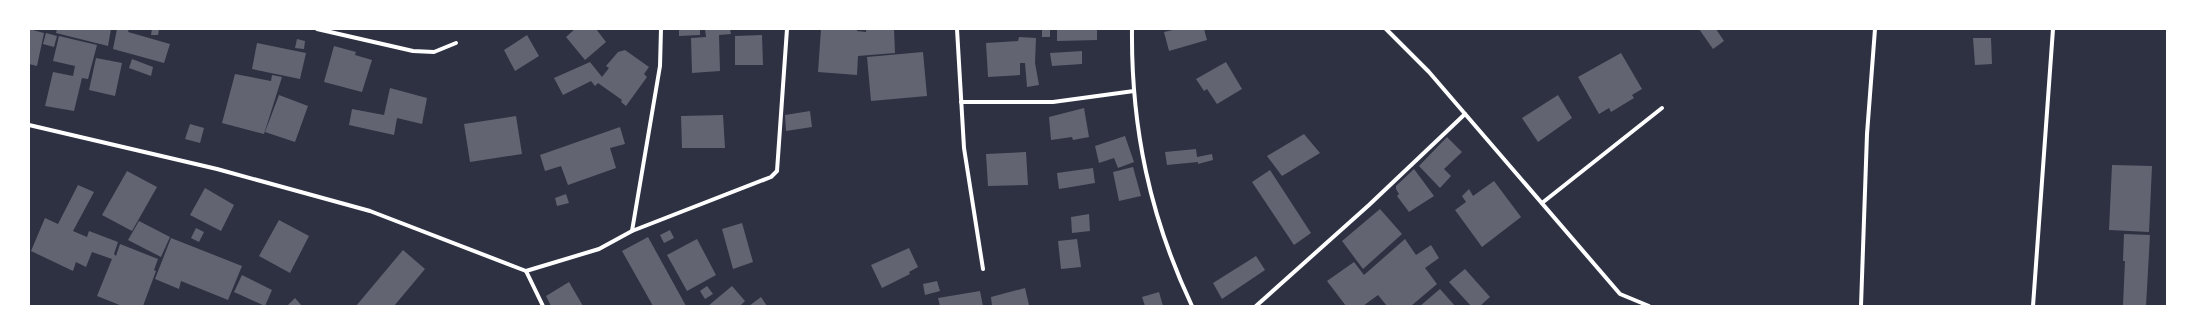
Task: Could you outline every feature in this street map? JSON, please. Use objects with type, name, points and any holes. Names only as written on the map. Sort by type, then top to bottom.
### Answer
[{"type":"street","points":[[317,29],[413,51],[434,52],[456,43]]},
{"type":"street","points":[[632,231],[660,66],[661,29]]},
{"type":"street","points":[[29,125],[217,169],[370,211],[526,271],[599,249],[632,231],[771,177],[777,171],[787,29]]},
{"type":"street","points":[[957,29],[964,148],[983,269]]},
{"type":"street","points":[[1132,29],[1132,69],[1139,139],[1155,213],[1173,266],[1192,306]]},
{"type":"street","points":[[1386,29],[1428,72],[1620,294],[1649,306]]},
{"type":"street","points":[[1861,306],[1867,134],[1875,29]]},
{"type":"street","points":[[2033,306],[2053,29]]},
{"type":"street","points":[[961,102],[1053,102],[1134,91]]},
{"type":"street","points":[[1542,203],[1662,108]]},
{"type":"street","points":[[1256,306],[1369,205],[1465,114]]},
{"type":"street","points":[[526,271],[543,306]]},
{"type":"building","points":[[29,29],[44,33],[37,66],[29,64]]},
{"type":"building","points":[[57,29],[111,29],[108,46],[56,33]]},
{"type":"building","points":[[117,29],[129,29],[128,32],[170,44],[164,63],[113,49]]},
{"type":"building","points":[[152,29],[159,29],[158,35],[151,35]]},
{"type":"building","points":[[575,29],[596,29],[606,42],[585,60],[566,37]]},
{"type":"building","points":[[679,29],[700,29],[700,35],[679,36]]},
{"type":"building","points":[[705,29],[730,29],[731,34],[719,35],[720,71],[692,73],[691,38],[706,37]]},
{"type":"building","points":[[821,29],[857,29],[857,31],[866,32],[866,29],[894,29],[895,53],[858,56],[857,75],[818,72]]},
{"type":"building","points":[[1042,29],[1050,29],[1050,37],[1042,37]]},
{"type":"building","points":[[1057,29],[1097,29],[1097,40],[1057,41]]},
{"type":"building","points":[[1177,29],[1204,29],[1207,40],[1169,51],[1164,32]]},
{"type":"building","points":[[1699,29],[1716,29],[1724,41],[1713,49]]},
{"type":"building","points":[[46,33],[57,36],[54,47],[43,44]]},
{"type":"building","points":[[527,35],[539,56],[515,71],[504,50]]},
{"type":"building","points":[[762,35],[763,65],[735,65],[735,36]]},
{"type":"building","points":[[59,36],[97,45],[88,79],[82,78],[74,111],[45,106],[53,72],[73,76],[75,66],[53,61]]},
{"type":"building","points":[[1019,37],[1036,38],[1035,63],[1039,85],[1027,87],[1025,63],[1020,63],[1020,75],[988,77],[986,43],[1018,41]]},
{"type":"building","points":[[1973,38],[1991,38],[1992,64],[1975,65]]},
{"type":"building","points":[[297,39],[305,41],[304,49],[295,48]]},
{"type":"building","points":[[257,43],[306,53],[300,79],[252,69]]},
{"type":"building","points":[[334,46],[356,52],[355,55],[372,60],[362,92],[324,82]]},
{"type":"building","points":[[625,50],[649,67],[644,74],[647,77],[626,106],[621,102],[622,100],[598,83],[595,86],[591,81],[563,95],[554,78],[590,62],[602,77],[609,68],[606,66],[618,52]]},
{"type":"building","points":[[1082,51],[1082,64],[1052,66],[1050,53]]},
{"type":"building","points":[[923,52],[927,96],[871,101],[867,57]]},
{"type":"building","points":[[1621,53],[1642,89],[1632,95],[1634,98],[1611,112],[1609,108],[1599,114],[1578,77]]},
{"type":"building","points":[[96,58],[122,63],[115,96],[89,90]]},
{"type":"building","points":[[132,59],[153,67],[151,76],[129,68]]},
{"type":"building","points":[[1226,62],[1242,89],[1217,104],[1207,89],[1204,91],[1196,79]]},
{"type":"building","points":[[235,74],[271,81],[272,75],[282,77],[264,134],[222,123]]},
{"type":"building","points":[[390,88],[427,98],[422,124],[397,118],[394,135],[349,125],[352,109],[384,115]]},
{"type":"building","points":[[279,95],[308,106],[295,142],[265,132]]},
{"type":"building","points":[[1558,95],[1572,118],[1538,142],[1522,118]]},
{"type":"building","points":[[1084,108],[1089,137],[1073,140],[1072,137],[1051,140],[1049,117]]},
{"type":"building","points":[[810,111],[812,127],[786,131],[785,115]]},
{"type":"building","points":[[723,115],[725,148],[682,148],[681,116]]},
{"type":"building","points":[[516,116],[522,154],[470,162],[464,124]]},
{"type":"building","points":[[190,124],[204,128],[200,143],[185,139]]},
{"type":"building","points":[[620,127],[625,144],[610,148],[616,168],[568,185],[561,166],[545,171],[540,155]]},
{"type":"building","points":[[1304,134],[1320,153],[1282,176],[1267,156]]},
{"type":"building","points":[[1125,136],[1134,162],[1118,168],[1114,158],[1099,163],[1095,146]]},
{"type":"building","points":[[1447,137],[1462,152],[1444,169],[1451,176],[1440,188],[1419,166]]},
{"type":"building","points":[[1196,149],[1197,157],[1212,154],[1213,160],[1198,164],[1198,162],[1167,165],[1165,152]]},
{"type":"building","points":[[1026,152],[1028,185],[988,186],[986,154]]},
{"type":"building","points":[[2112,165],[2152,166],[2149,232],[2109,230]]},
{"type":"building","points":[[1133,167],[1141,196],[1119,201],[1113,172]]},
{"type":"building","points":[[1093,168],[1095,183],[1059,189],[1057,173]]},
{"type":"building","points":[[1414,169],[1434,196],[1409,212],[1397,196],[1399,194],[1396,186]]},
{"type":"building","points":[[1270,170],[1311,233],[1294,245],[1252,182]]},
{"type":"building","points":[[127,171],[157,187],[132,231],[102,215]]},
{"type":"building","points":[[1494,181],[1521,217],[1482,247],[1455,210],[1466,202],[1462,196],[1469,189],[1473,196]]},
{"type":"building","points":[[78,185],[94,192],[73,231],[87,237],[89,231],[118,242],[114,254],[116,256],[120,244],[158,259],[154,270],[156,271],[143,306],[122,306],[97,296],[112,259],[92,252],[86,267],[76,262],[73,271],[31,251],[45,218],[58,224]]},
{"type":"building","points":[[205,188],[234,205],[221,231],[190,215]]},
{"type":"building","points":[[566,194],[569,203],[557,206],[555,198]]},
{"type":"building","points":[[1380,209],[1402,234],[1363,269],[1342,241]]},
{"type":"building","points":[[1089,214],[1090,231],[1072,233],[1071,217]]},
{"type":"building","points":[[279,220],[309,236],[290,273],[259,256]]},
{"type":"building","points":[[139,221],[170,237],[161,257],[128,240]]},
{"type":"building","points":[[742,223],[753,262],[733,269],[722,229]]},
{"type":"building","points":[[196,228],[204,232],[199,242],[191,238]]},
{"type":"building","points":[[670,230],[674,238],[664,243],[660,235]]},
{"type":"building","points":[[2124,234],[2150,235],[2146,306],[2123,305],[2125,261],[2123,261]]},
{"type":"building","points":[[648,237],[686,306],[653,306],[622,251]]},
{"type":"building","points":[[171,238],[242,266],[228,300],[181,281],[179,289],[155,279]]},
{"type":"building","points":[[697,239],[716,275],[687,291],[667,255]]},
{"type":"building","points":[[1077,239],[1081,267],[1061,269],[1058,241]]},
{"type":"building","points":[[1405,239],[1416,255],[1431,245],[1439,258],[1425,268],[1437,284],[1411,306],[1387,306],[1378,295],[1363,306],[1346,306],[1327,281],[1354,262],[1364,275]]},
{"type":"building","points":[[909,248],[918,267],[909,272],[910,274],[882,288],[871,265]]},
{"type":"building","points":[[403,250],[425,269],[394,306],[356,306]]},
{"type":"building","points":[[1256,256],[1265,270],[1222,299],[1213,283]]},
{"type":"building","points":[[1465,269],[1490,297],[1480,306],[1471,306],[1449,282]]},
{"type":"building","points":[[242,275],[272,290],[265,306],[234,292]]},
{"type":"building","points":[[937,281],[940,291],[925,295],[923,284]]},
{"type":"building","points":[[569,282],[583,306],[551,306],[546,296]]},
{"type":"building","points":[[707,286],[713,294],[705,299],[700,291]]},
{"type":"building","points":[[732,286],[745,301],[740,306],[708,306]]},
{"type":"building","points":[[1025,288],[1029,305],[992,306],[991,297]]},
{"type":"building","points":[[1440,289],[1455,306],[1420,306]]},
{"type":"building","points":[[980,291],[983,306],[940,306],[938,298]]},
{"type":"building","points":[[1159,292],[1163,306],[1145,306],[1142,297]]},
{"type":"building","points":[[761,297],[767,306],[749,306]]},
{"type":"building","points":[[295,298],[302,306],[287,306]]}]
